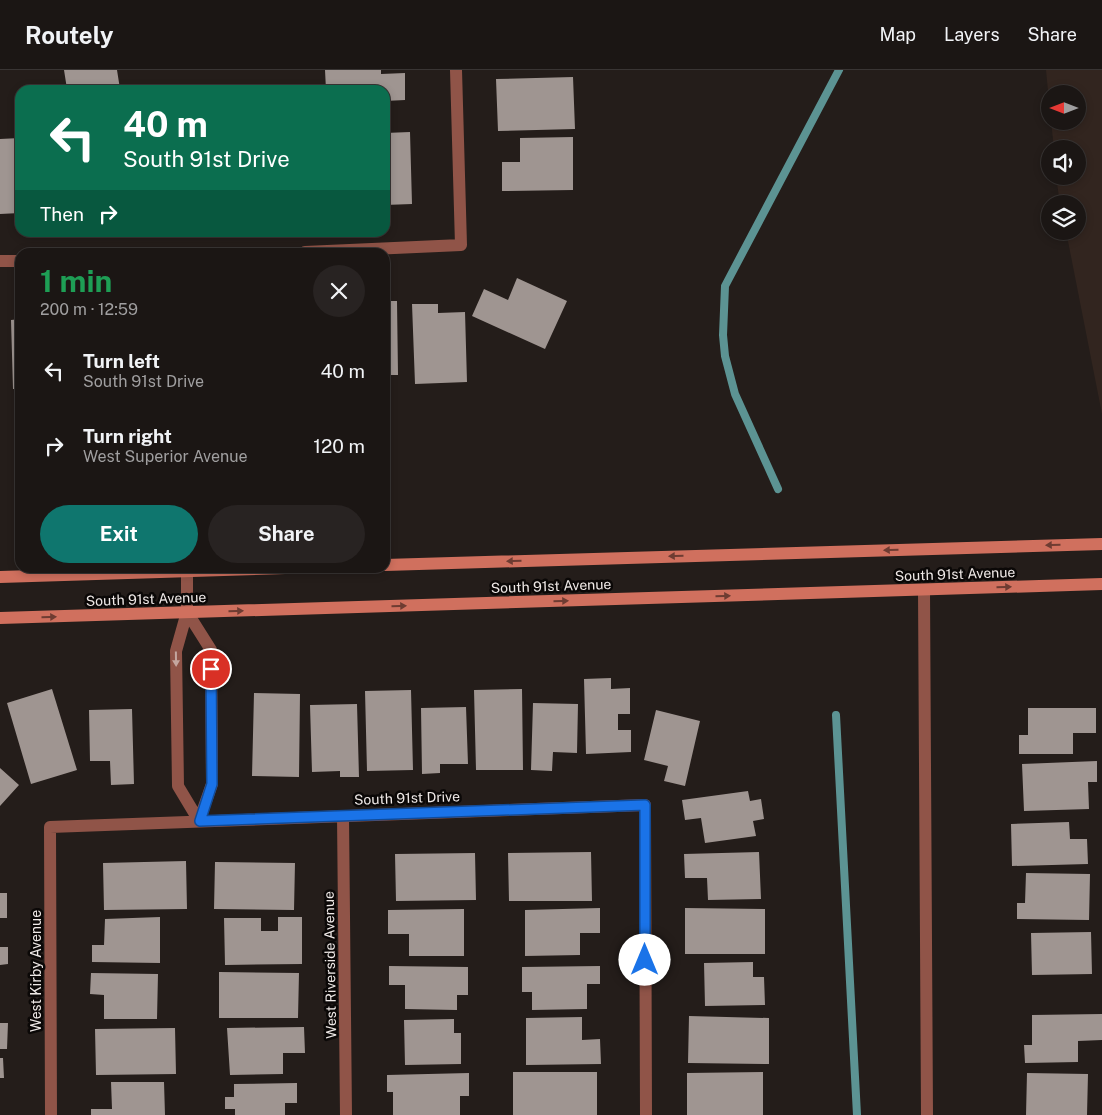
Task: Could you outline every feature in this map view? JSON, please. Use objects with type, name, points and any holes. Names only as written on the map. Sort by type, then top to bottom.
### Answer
[{"type":"main road","name":"South 91st Avenue","points":[[390,565],[1102,544]]},
{"type":"main road","name":"South 91st Avenue","points":[[0,577],[94,573]]},
{"type":"main road","name":"South 91st Avenue","points":[[0,618],[1102,584]]},
{"type":"street","points":[[390,248],[461,245],[456,70]]},
{"type":"street","points":[[0,261],[15,261]]},
{"type":"street","points":[[187,573],[188,612],[176,651],[178,786],[200,821]]},
{"type":"street","points":[[924,590],[927,1115]]},
{"type":"street","points":[[188,612],[211,650],[212,784],[200,821]]},
{"type":"street","name":"South 91st Drive","points":[[50,827],[645,805],[646,1115]]},
{"type":"street","name":"West Riverside Avenue","points":[[343,816],[346,1115]]},
{"type":"street","name":"West Kirby Avenue","points":[[50,827],[52,1115]]},
{"type":"shaded area","points":[[1046,70],[1102,70],[1102,414],[1068,240],[1086,240],[1086,195],[1059,195],[1057,185],[1086,185],[1086,140],[1053,140],[1052,130],[1086,130],[1086,85],[1047,85]]},
{"type":"building","points":[[64,70],[117,70],[119,85],[94,85],[66,85]]},
{"type":"building","points":[[325,70],[381,70],[381,74],[405,73],[405,100],[390,101],[390,85],[326,85]]},
{"type":"building","points":[[573,77],[575,129],[498,131],[496,79]]},
{"type":"building","points":[[410,132],[412,204],[390,205],[390,133]]},
{"type":"building","points":[[573,137],[573,190],[502,191],[502,162],[520,162],[520,138]]},
{"type":"building","points":[[15,138],[15,213],[0,214],[0,139]]},
{"type":"building","points":[[517,278],[567,301],[545,349],[472,316],[484,289],[508,300]]},
{"type":"building","points":[[390,301],[397,301],[398,375],[390,375]]},
{"type":"building","points":[[412,304],[438,304],[438,313],[465,312],[467,382],[415,384]]},
{"type":"building","points":[[11,320],[15,320],[15,389],[13,389]]},
{"type":"building","points":[[611,678],[611,689],[630,688],[630,714],[618,714],[618,730],[631,730],[631,752],[586,754],[584,679]]},
{"type":"building","points":[[52,689],[77,770],[31,784],[7,703]]},
{"type":"building","points":[[522,689],[523,770],[476,770],[474,690]]},
{"type":"building","points":[[411,690],[413,770],[367,771],[365,691]]},
{"type":"building","points":[[254,693],[300,694],[299,777],[252,776]]},
{"type":"building","points":[[533,703],[578,704],[577,753],[553,752],[552,771],[531,770]]},
{"type":"building","points":[[357,704],[359,777],[340,777],[340,771],[312,772],[310,705]]},
{"type":"building","points":[[466,707],[468,764],[440,764],[440,773],[422,774],[421,708]]},
{"type":"building","points":[[1028,708],[1096,708],[1096,733],[1073,733],[1073,754],[1019,754],[1019,735],[1028,735]]},
{"type":"building","points":[[132,709],[134,784],[111,785],[110,761],[90,761],[89,710]]},
{"type":"building","points":[[656,710],[700,721],[685,786],[664,781],[668,766],[644,760]]},
{"type":"building","points":[[1097,761],[1097,782],[1088,782],[1089,809],[1024,811],[1022,764]]},
{"type":"building","points":[[0,768],[19,785],[0,806]]},
{"type":"building","points":[[748,791],[750,801],[761,799],[764,819],[753,821],[756,836],[705,843],[701,818],[685,820],[682,800]]},
{"type":"building","points":[[1069,822],[1070,839],[1087,839],[1088,864],[1012,866],[1011,824]]},
{"type":"building","points":[[591,852],[592,901],[509,901],[508,853]]},
{"type":"building","points":[[759,852],[761,899],[708,900],[707,878],[685,878],[684,854]]},
{"type":"building","points":[[475,853],[476,900],[396,901],[395,854]]},
{"type":"building","points":[[186,861],[187,909],[104,910],[103,863]]},
{"type":"building","points":[[215,862],[295,863],[294,910],[214,909]]},
{"type":"building","points":[[1026,873],[1090,874],[1089,920],[1017,919],[1017,903],[1025,903]]},
{"type":"building","points":[[0,893],[7,893],[7,918],[0,918]]},
{"type":"building","points":[[600,908],[600,933],[580,933],[580,955],[525,956],[525,910]]},
{"type":"building","points":[[685,908],[765,909],[765,954],[685,954]]},
{"type":"building","points":[[464,909],[464,956],[409,956],[409,934],[388,934],[388,910]]},
{"type":"building","points":[[160,917],[160,963],[92,962],[92,945],[104,945],[105,919]]},
{"type":"building","points":[[278,917],[302,917],[302,964],[225,965],[224,918],[261,918],[261,931],[278,931]]},
{"type":"building","points":[[1091,932],[1092,974],[1032,975],[1031,933]]},
{"type":"building","points":[[0,947],[8,947],[8,964],[0,965]]},
{"type":"building","points":[[753,962],[753,977],[764,977],[765,1005],[705,1006],[704,963]]},
{"type":"building","points":[[389,966],[468,967],[468,995],[457,995],[457,1010],[405,1009],[405,985],[389,985]]},
{"type":"building","points":[[600,966],[600,984],[587,984],[587,1009],[532,1010],[532,992],[522,992],[522,967]]},
{"type":"building","points":[[219,972],[299,973],[298,1018],[219,1018]]},
{"type":"building","points":[[91,973],[158,974],[157,1019],[104,1019],[104,995],[90,994]]},
{"type":"building","points":[[1102,1014],[1102,1040],[1078,1041],[1078,1062],[1025,1063],[1024,1045],[1032,1045],[1032,1015]]},
{"type":"building","points":[[689,1016],[769,1018],[769,1064],[688,1063]]},
{"type":"building","points":[[582,1017],[582,1040],[600,1039],[601,1064],[526,1065],[526,1018]]},
{"type":"building","points":[[454,1019],[454,1033],[461,1033],[461,1064],[405,1065],[404,1020]]},
{"type":"building","points":[[0,1023],[8,1023],[7,1049],[0,1049]]},
{"type":"building","points":[[304,1027],[305,1053],[283,1053],[283,1074],[230,1075],[227,1028]]},
{"type":"building","points":[[175,1028],[176,1074],[96,1075],[95,1029]]},
{"type":"building","points":[[0,1058],[3,1058],[4,1078],[0,1078]]},
{"type":"building","points":[[513,1072],[597,1072],[597,1115],[513,1115]]},
{"type":"building","points":[[763,1072],[763,1115],[687,1115],[687,1073]]},
{"type":"building","points":[[469,1073],[469,1096],[460,1096],[460,1115],[393,1115],[393,1092],[387,1092],[387,1075]]},
{"type":"building","points":[[1027,1073],[1088,1074],[1087,1115],[1026,1115]]},
{"type":"building","points":[[111,1082],[164,1082],[165,1115],[91,1115],[91,1109],[112,1109]]},
{"type":"building","points":[[297,1083],[297,1103],[285,1103],[285,1115],[235,1115],[235,1109],[225,1109],[225,1097],[234,1097],[234,1084]]},
{"type":"waterway","points":[[778,489],[735,394],[725,356],[723,335],[725,286],[839,70]]},
{"type":"waterway","points":[[836,715],[857,1115]]},
{"type":"route","points":[[211,669],[212,784],[200,821],[645,805],[645,960]]}]
